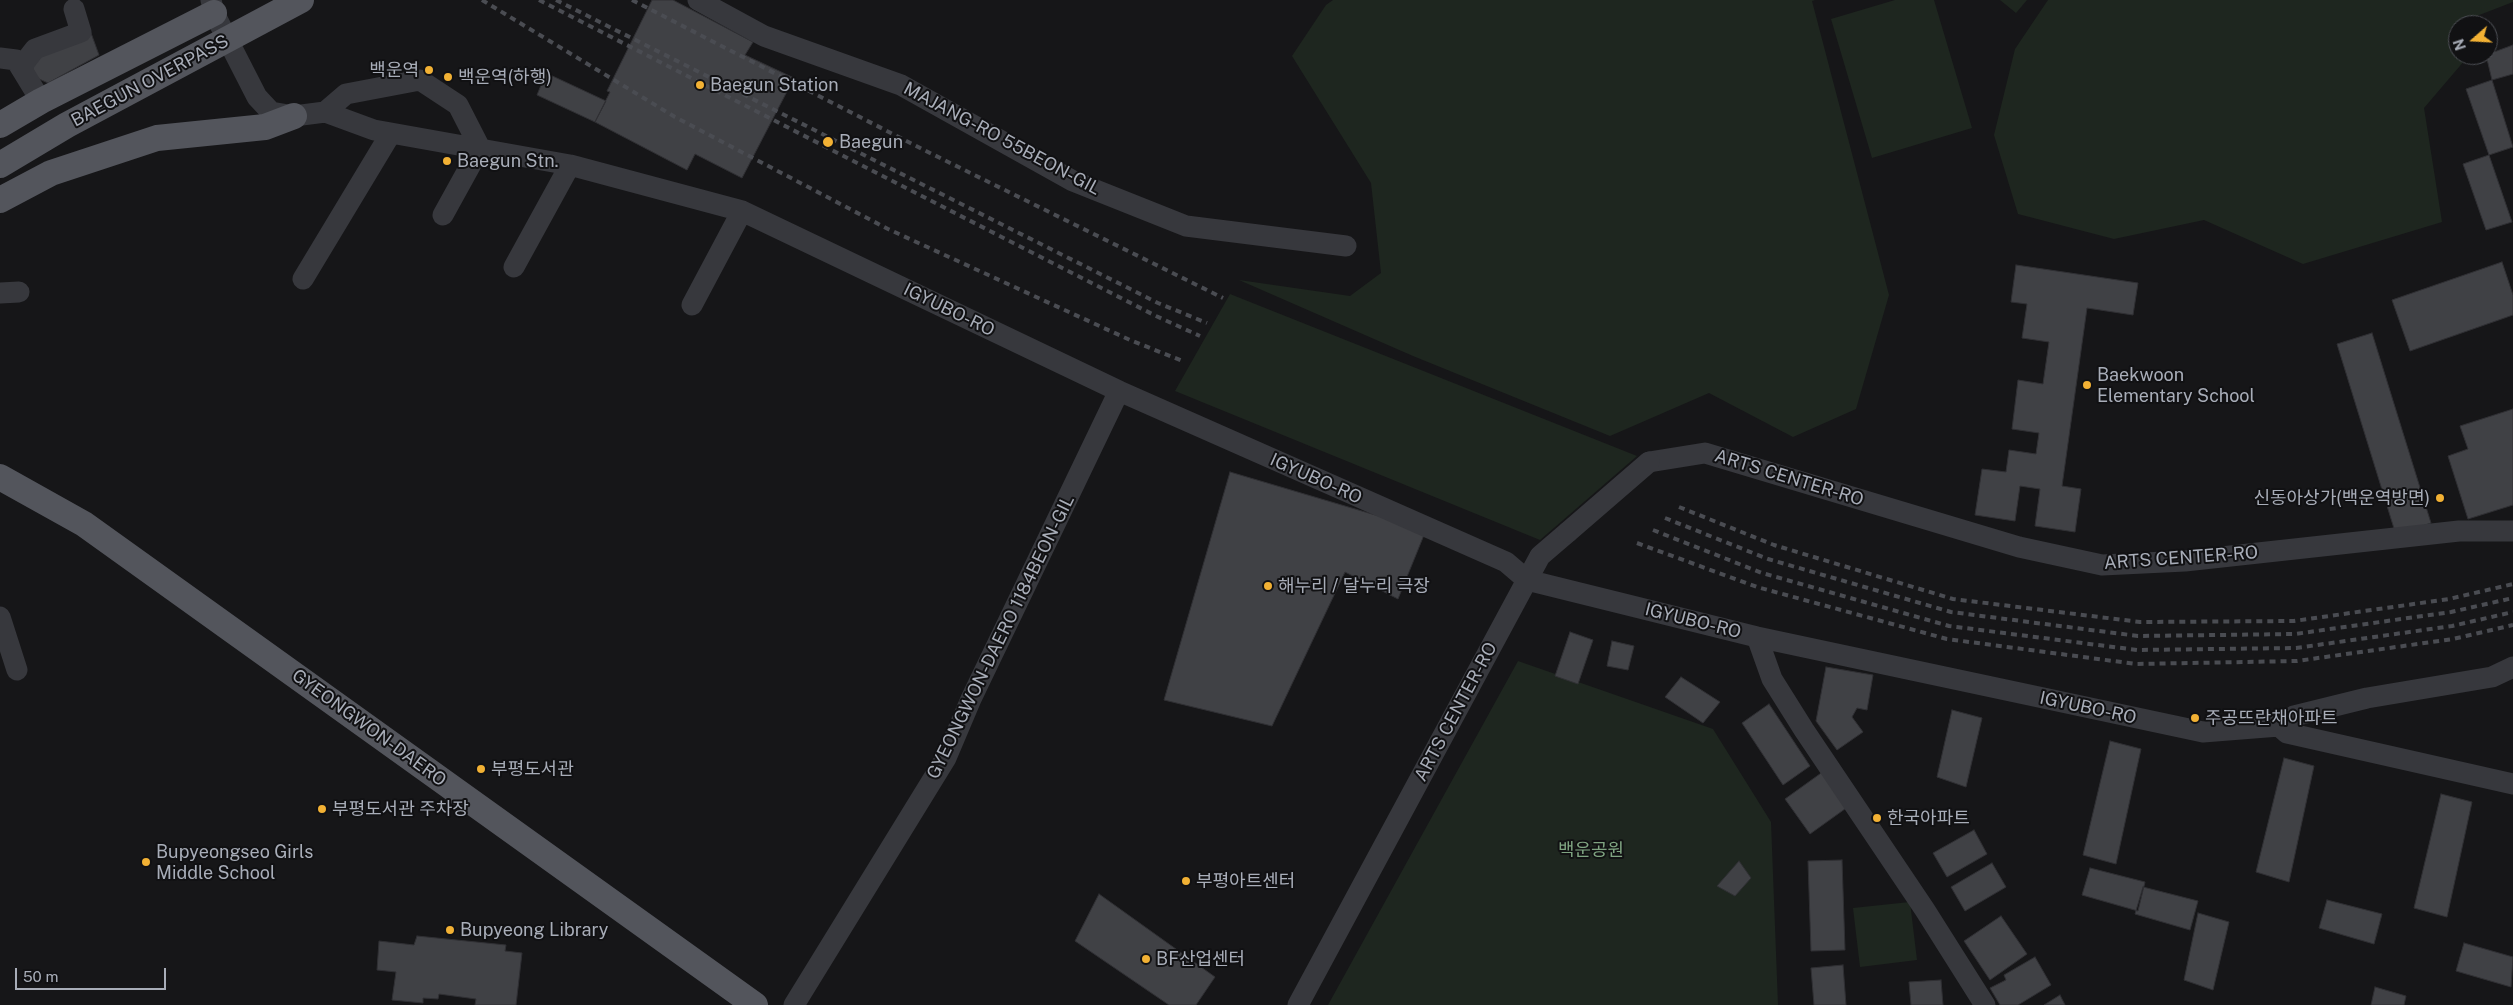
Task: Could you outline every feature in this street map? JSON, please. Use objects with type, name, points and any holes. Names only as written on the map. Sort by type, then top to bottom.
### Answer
[{"type":"main road","name":"BAEGUN OVERPASS","points":[[0,165],[66,125],[301,0]]},
{"type":"main road","points":[[0,125],[40,101],[212,7]]},
{"type":"main road","points":[[0,200],[51,173],[157,138],[265,127],[294,116]]},
{"type":"main road","name":"GYEONGWON-DAERO","points":[[0,477],[84,524],[756,1005]]},
{"type":"street","name":"MAJANG-RO 55BEON-GIL","points":[[698,0],[764,36],[901,85],[1073,181],[1186,226],[1346,246]]},
{"type":"street","name":"IGYUBO-RO","points":[[212,7],[256,97],[271,112],[294,116],[325,112],[374,130],[570,164],[742,211],[1119,391],[1506,562],[1527,580],[1757,638],[2176,728],[2203,732],[2279,726],[2287,733],[2513,784]]},
{"type":"street","points":[[20,68],[35,49],[81,32],[74,9]]},
{"type":"street","points":[[0,58],[16,60],[40,101]]},
{"type":"street","points":[[325,112],[346,94],[420,80],[458,104],[480,148],[443,215]]},
{"type":"street","points":[[303,279],[391,133]]},
{"type":"street","points":[[514,267],[570,164]]},
{"type":"street","points":[[692,305],[742,211]]},
{"type":"street","name":"GYEONGWON-DAERO 1184BEON-GIL","points":[[794,1005],[946,758],[971,700],[1119,391]]},
{"type":"street","name":"ARTS CENTER-RO","points":[[1298,1005],[1540,556],[1649,462],[1705,453],[2019,547],[2102,564],[2185,561],[2459,531],[2513,531]]},
{"type":"street","points":[[0,617],[18,670]]},
{"type":"street","points":[[1757,638],[1772,679],[1925,910],[1985,1005]]},
{"type":"street","points":[[2279,726],[2294,716],[2358,700],[2492,677],[2513,667]]},
{"type":"green space","points":[[1333,0],[1815,0],[1812,1],[1889,295],[1856,409],[1793,437],[1709,393],[1610,436],[1413,356],[1239,280],[1350,296],[1381,273],[1371,183],[1292,56],[1326,5]]},
{"type":"green space","points":[[1895,0],[1934,0],[1972,128],[1872,158],[1831,19]]},
{"type":"green space","points":[[2000,0],[2027,0],[2016,13]]},
{"type":"green space","points":[[2048,0],[2513,0],[2513,2],[2479,15],[2448,15],[2448,65],[2461,65],[2424,108],[2442,222],[2303,264],[2204,220],[2114,239],[2018,214],[1994,135],[2015,49]]},
{"type":"green space","points":[[1230,294],[1637,456],[1540,540],[1175,391]]},
{"type":"green space","name":"백운공원","points":[[1518,661],[1713,729],[1771,822],[1778,1005],[1328,1005]]},
{"type":"green space","points":[[1910,902],[1917,960],[1860,967],[1853,908]]},
{"type":"building","name":"Baegun Station","points":[[652,0],[673,0],[753,42],[745,55],[794,78],[742,178],[695,154],[687,170],[595,122],[610,92],[607,91]]},
{"type":"building","points":[[91,33],[99,55],[48,83],[37,78],[30,62]]},
{"type":"building","points":[[2513,45],[2513,74],[2492,80],[2488,65],[2498,65],[2498,51]]},
{"type":"building","points":[[546,73],[606,101],[595,122],[537,95]]},
{"type":"building","points":[[2492,80],[2513,147],[2489,155],[2466,89]]},
{"type":"building","points":[[2489,155],[2512,222],[2486,230],[2463,164]]},
{"type":"building","points":[[2502,262],[2513,295],[2513,315],[2410,351],[2392,300]]},
{"type":"building","points":[[2016,265],[2138,283],[2133,315],[2087,308],[2062,486],[2081,489],[2075,532],[2035,526],[2040,489],[2020,486],[2015,521],[1975,515],[1982,469],[2006,472],[2009,450],[2036,454],[2039,433],[2012,429],[2018,380],[2043,384],[2049,342],[2022,338],[2027,304],[2011,302]]},
{"type":"building","points":[[2372,333],[2431,523],[2396,535],[2337,344]]},
{"type":"building","points":[[2513,409],[2513,505],[2468,519],[2448,456],[2468,449],[2460,426]]},
{"type":"building","name":"해누리 / 달누리 극장","points":[[1230,472],[1426,530],[1398,599],[1345,572],[1272,726],[1164,700]]},
{"type":"building","points":[[1570,632],[1593,640],[1578,684],[1555,676]]},
{"type":"building","points":[[1612,641],[1634,646],[1628,670],[1607,666]]},
{"type":"building","points":[[1826,667],[1873,675],[1867,710],[1857,708],[1852,717],[1863,732],[1837,750],[1816,721]]},
{"type":"building","points":[[1681,677],[1720,702],[1703,723],[1665,697]]},
{"type":"building","points":[[1769,704],[1810,766],[1783,785],[1742,723]]},
{"type":"building","points":[[1952,710],[1982,718],[1966,787],[1937,777]]},
{"type":"building","points":[[2110,741],[2141,749],[2116,864],[2083,855]]},
{"type":"building","points":[[2284,758],[2314,766],[2289,882],[2256,872]]},
{"type":"building","points":[[1824,771],[1849,806],[1810,834],[1785,799]]},
{"type":"building","points":[[2441,794],[2472,802],[2447,917],[2414,908]]},
{"type":"building","points":[[1974,830],[1987,854],[1947,877],[1933,853]]},
{"type":"building","points":[[1842,860],[1845,950],[1811,951],[1808,861]]},
{"type":"building","points":[[1739,861],[1751,878],[1735,896],[1717,886]]},
{"type":"building","points":[[1992,863],[2006,887],[1965,911],[1951,887]]},
{"type":"building","points":[[2090,868],[2145,882],[2138,911],[2082,895]]},
{"type":"building","points":[[2143,887],[2198,901],[2190,930],[2135,914]]},
{"type":"building","name":"BF산업센터","points":[[1099,894],[1215,977],[1196,1005],[1169,1005],[1075,941]]},
{"type":"building","points":[[2327,900],[2382,914],[2374,944],[2319,928]]},
{"type":"building","points":[[2198,913],[2229,922],[2213,990],[2184,980]]},
{"type":"building","points":[[2001,916],[2027,954],[1990,980],[1964,941]]},
{"type":"building","points":[[417,936],[506,945],[505,951],[522,953],[516,1005],[475,1005],[476,999],[439,994],[438,999],[423,998],[423,1003],[392,1000],[396,972],[377,970],[379,941],[414,945]]},
{"type":"building","points":[[2464,943],[2513,957],[2511,987],[2456,971]]},
{"type":"building","points":[[2035,957],[2051,985],[2018,1005],[2000,1005],[1990,988],[2006,980],[2004,975]]},
{"type":"building","points":[[1843,965],[1846,1005],[1814,1005],[1811,968]]},
{"type":"building","points":[[1941,980],[1943,1005],[1911,1005],[1909,982]]},
{"type":"building","points":[[2375,987],[2406,996],[2404,1005],[2371,1005]]},
{"type":"building","points":[[2060,995],[2065,1005],[2044,1005]]},
{"type":"railway","points":[[482,0],[675,117],[888,229],[1130,340],[1185,362]]},
{"type":"railway","points":[[539,0],[1156,316],[1200,336]]},
{"type":"railway","points":[[556,0],[1158,303],[1207,323]]},
{"type":"railway","points":[[632,0],[926,151],[1223,298]]},
{"type":"railway","points":[[1679,507],[1774,545],[1953,599],[2140,622],[2294,621],[2449,599],[2513,584]]},
{"type":"railway","points":[[1665,518],[1768,559],[1951,612],[2138,636],[2295,634],[2451,612],[2513,598]]},
{"type":"railway","points":[[1653,530],[1762,573],[1949,626],[2137,650],[2296,648],[2452,626],[2513,612]]},
{"type":"railway","points":[[1637,543],[1757,587],[1947,639],[2136,664],[2297,661],[2453,639],[2513,625]]},
{"type":"place","name":"백운역","points":[[429,70]]},
{"type":"place","name":"백운역(하행)","points":[[448,77]]},
{"type":"place","name":"Baegun Station","points":[[700,85]]},
{"type":"place","name":"Baegun","points":[[828,142]]},
{"type":"place","name":"Baegun Stn.","points":[[447,161]]},
{"type":"place","name":"Baekwoon Elementary School","points":[[2087,385]]},
{"type":"place","name":"신동아상가(백운역방면)","points":[[2440,498]]},
{"type":"place","name":"해누리 / 달누리 극장","points":[[1268,586]]},
{"type":"place","name":"주공뜨란채아파트","points":[[2195,718]]},
{"type":"place","name":"부평도서관","points":[[481,769]]},
{"type":"place","name":"부평도서관 주차장","points":[[322,809]]},
{"type":"place","name":"한국아파트","points":[[1877,818]]},
{"type":"place","name":"Bupyeongseo Girls Middle School","points":[[146,862]]},
{"type":"place","name":"부평아트센터","points":[[1186,881]]},
{"type":"place","name":"Bupyeong Library","points":[[450,930]]},
{"type":"place","name":"BF산업센터","points":[[1146,959]]}]
